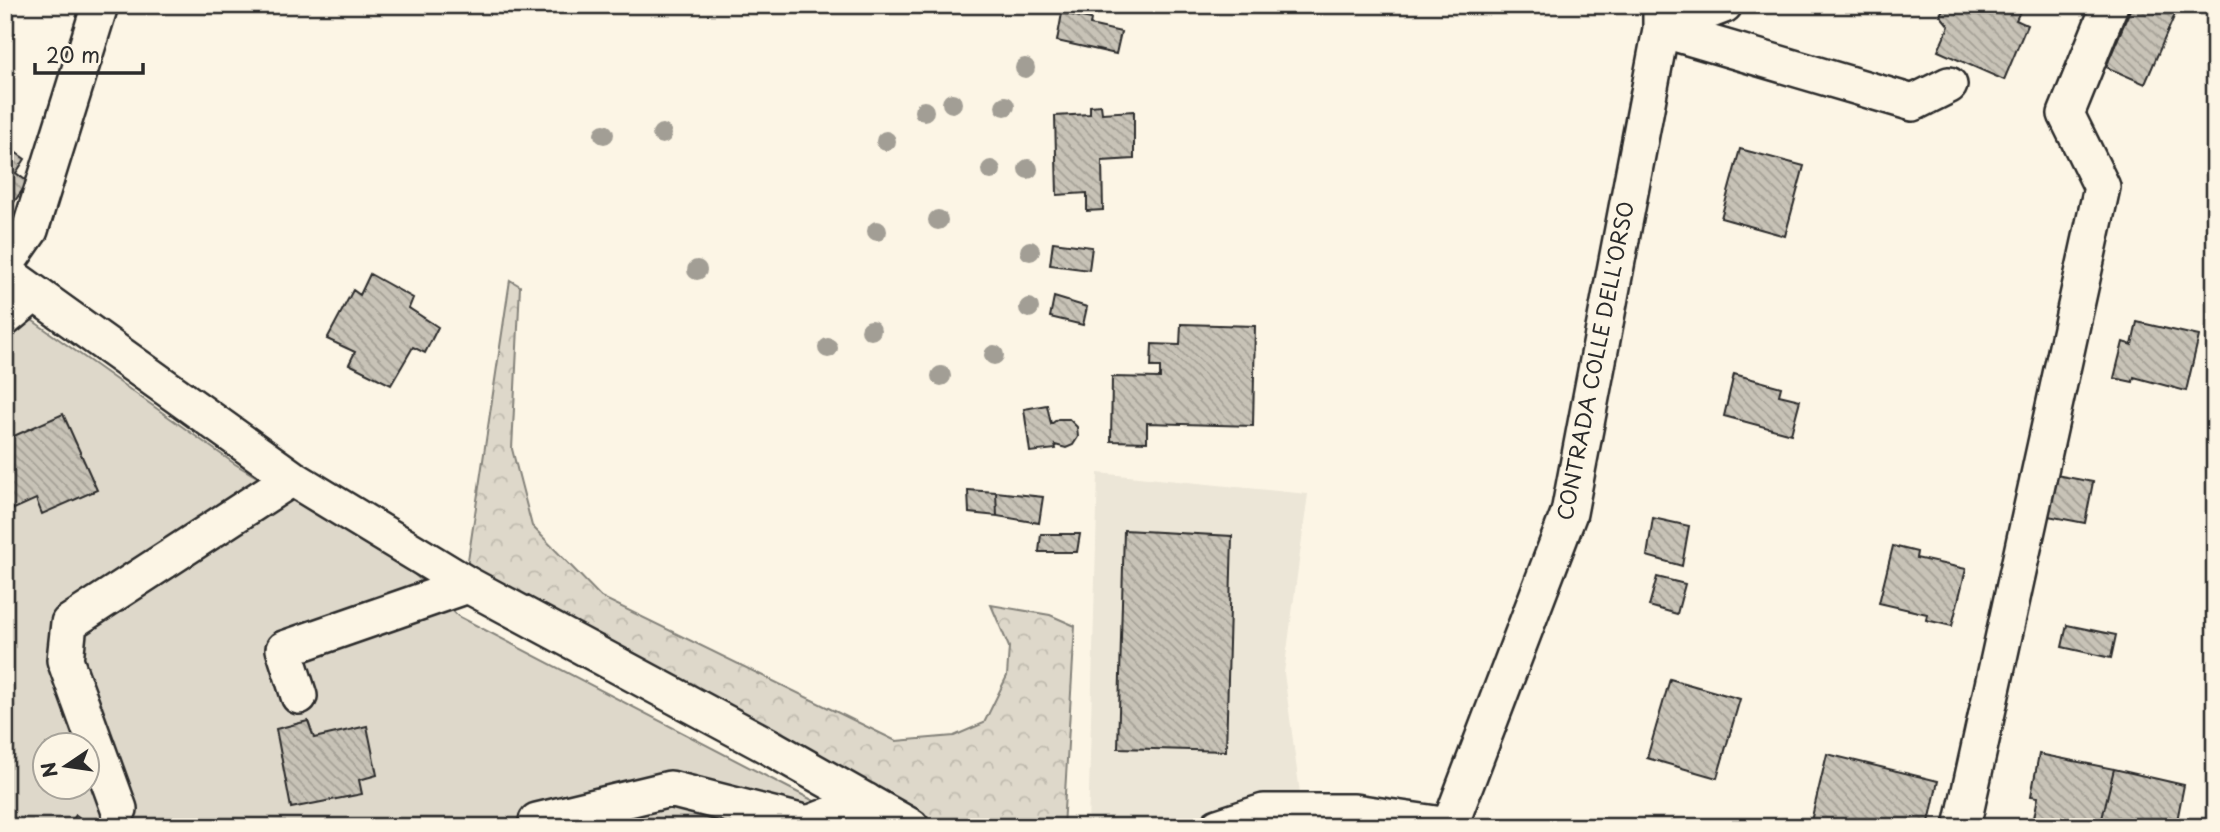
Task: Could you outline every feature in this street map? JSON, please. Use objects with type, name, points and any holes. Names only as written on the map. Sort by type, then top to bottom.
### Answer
[{"type":"street","points":[[5,266],[30,230],[100,5]]},
{"type":"street","points":[[1661,17],[1724,5]]},
{"type":"street","points":[[1962,827],[2102,187],[2066,114],[2110,5]]},
{"type":"street","points":[[1661,17],[1913,103],[1948,85]]},
{"type":"street","name":"CONTRADA COLLE DELL'ORSO","points":[[1218,827],[1264,812],[1354,812],[1453,826],[1569,513],[1661,17]]},
{"type":"street","points":[[5,272],[292,478],[468,585],[757,739],[910,826]]},
{"type":"street","points":[[5,318],[34,294]]},
{"type":"street","points":[[119,809],[65,660],[69,623],[292,478]]},
{"type":"street","points":[[299,696],[284,649],[468,585]]},
{"type":"street","points":[[537,821],[670,789],[808,824],[866,801]]},
{"type":"shaded area","points":[[1098,473],[1308,494],[1284,673],[1300,793],[1222,807],[1180,827],[1088,827]]},
{"type":"green space","points":[[510,280],[520,286],[512,449],[532,526],[601,597],[896,741],[954,736],[984,723],[1007,676],[1009,647],[991,605],[1050,615],[1075,626],[1063,827],[928,827],[467,567]]},
{"type":"green space","points":[[5,301],[235,464],[407,567],[458,616],[860,827],[5,827]]},
{"type":"building","points":[[1945,5],[2023,5],[2016,20],[2027,25],[2004,80],[1938,51],[1949,26],[1940,15]]},
{"type":"building","points":[[2132,5],[2179,5],[2145,84],[2106,67]]},
{"type":"building","points":[[1062,13],[1091,19],[1090,25],[1121,32],[1116,54],[1057,41]]},
{"type":"building","points":[[1101,105],[1102,113],[1134,111],[1134,159],[1102,161],[1103,210],[1087,211],[1087,193],[1057,195],[1055,116],[1090,114],[1090,106]]},
{"type":"building","points":[[5,145],[25,159],[16,173],[28,182],[5,215]]},
{"type":"building","points":[[1740,149],[1804,166],[1785,236],[1721,218]]},
{"type":"building","points":[[1053,242],[1092,247],[1089,270],[1050,265]]},
{"type":"building","points":[[370,274],[413,298],[409,308],[438,327],[425,353],[413,347],[391,385],[349,364],[355,352],[327,339],[353,290],[360,295]]},
{"type":"building","points":[[1054,297],[1087,307],[1083,325],[1050,317]]},
{"type":"building","points":[[2137,322],[2199,336],[2186,391],[2134,377],[2133,382],[2114,378],[2123,342],[2132,345]]},
{"type":"building","points":[[1181,324],[1255,326],[1253,426],[1147,423],[1147,442],[1111,441],[1112,377],[1160,378],[1160,367],[1151,367],[1152,344],[1180,345]]},
{"type":"building","points":[[1734,374],[1781,387],[1779,395],[1800,400],[1791,434],[1724,416]]},
{"type":"building","points":[[1047,405],[1051,424],[1058,419],[1069,419],[1077,427],[1078,437],[1073,445],[1066,448],[1055,445],[1056,449],[1030,452],[1024,409]]},
{"type":"building","points":[[63,414],[97,490],[42,514],[36,499],[5,513],[5,440]]},
{"type":"building","points":[[2056,475],[2093,482],[2085,523],[2048,516]]},
{"type":"building","points":[[968,490],[996,492],[997,516],[969,513]]},
{"type":"building","points":[[996,492],[1043,497],[1039,523],[997,516]]},
{"type":"building","points":[[1653,518],[1689,526],[1682,566],[1647,556]]},
{"type":"building","points":[[1124,530],[1232,536],[1226,751],[1118,748]]},
{"type":"building","points":[[1041,534],[1080,534],[1077,552],[1039,552]]},
{"type":"building","points":[[1893,546],[1917,552],[1916,558],[1966,569],[1952,626],[1926,620],[1927,614],[1879,603]]},
{"type":"building","points":[[1657,577],[1685,584],[1677,614],[1649,606]]},
{"type":"building","points":[[2067,625],[2116,635],[2111,658],[2062,647]]},
{"type":"building","points":[[1670,679],[1740,699],[1717,778],[1647,758]]},
{"type":"building","points":[[308,721],[314,738],[367,726],[377,775],[359,780],[362,794],[291,808],[276,729]]},
{"type":"building","points":[[1827,754],[1938,781],[1928,827],[1835,827],[1811,821]]},
{"type":"building","points":[[2039,754],[2114,769],[2100,827],[2051,827],[2033,823],[2038,797],[2031,796]]},
{"type":"building","points":[[2114,769],[2184,785],[2176,826],[2100,827]]},
{"type":"building","points":[[76,815],[92,827],[68,827]]}]
